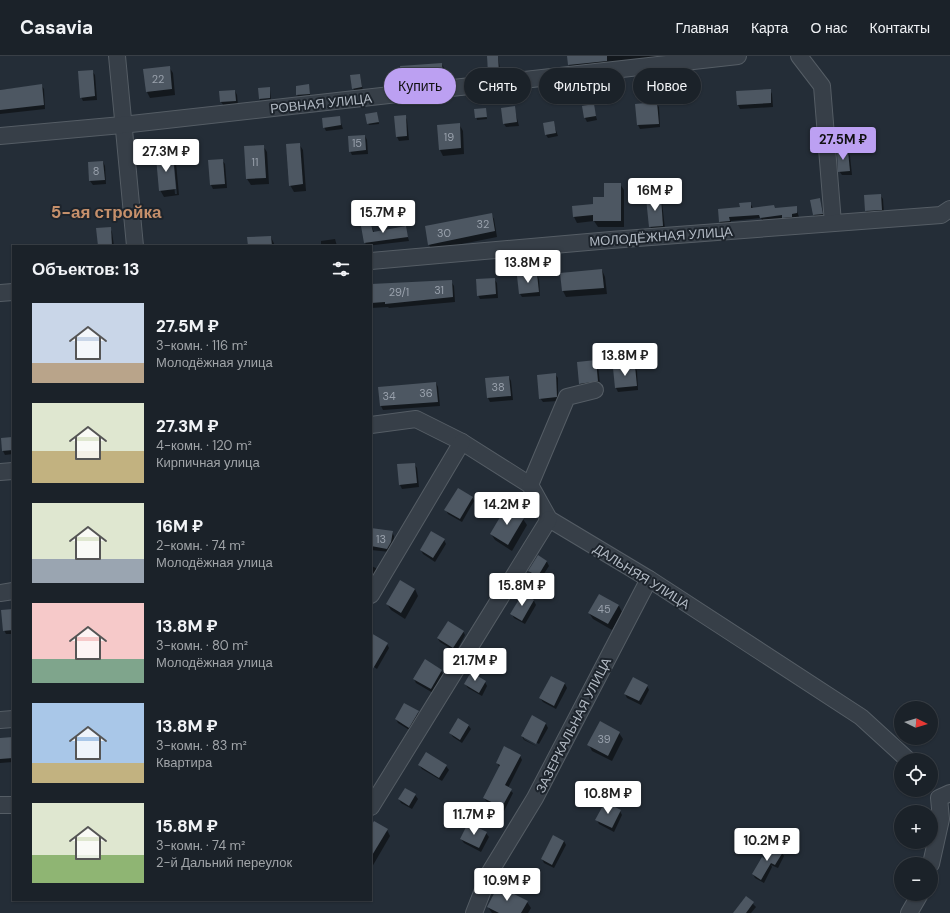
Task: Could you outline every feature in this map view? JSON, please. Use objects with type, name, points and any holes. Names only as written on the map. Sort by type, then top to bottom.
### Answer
[{"type":"street","points":[[117,56],[122,125],[135,245]]},
{"type":"street","name":"РОВНАЯ УЛИЦА","points":[[0,136],[122,125],[738,56]]},
{"type":"street","points":[[799,56],[822,86],[833,223]]},
{"type":"street","name":"МОЛОДЁЖНАЯ УЛИЦА","points":[[372,261],[941,215],[950,209]]},
{"type":"street","points":[[0,293],[12,292]]},
{"type":"street","points":[[530,485],[566,397],[595,390]]},
{"type":"street","name":"ДАЛЬНЯЯ УЛИЦА","points":[[372,425],[416,419],[462,442],[530,485],[549,519],[649,579],[861,717],[900,753]]},
{"type":"street","points":[[372,593],[462,442]]},
{"type":"street","points":[[0,472],[12,471]]},
{"type":"street","points":[[372,805],[549,519]]},
{"type":"street","name":"ЗАЗЕРКАЛЬНАЯ УЛИЦА","points":[[474,913],[490,872],[535,798],[649,579]]},
{"type":"street","points":[[0,593],[12,591]]},
{"type":"street","points":[[0,720],[12,719]]},
{"type":"street","points":[[933,857],[941,819],[940,793]]},
{"type":"street","points":[[0,805],[12,805]]},
{"type":"street","points":[[909,913],[916,901]]},
{"type":"building","points":[[487,56],[498,56],[499,68],[488,68]]},
{"type":"building","points":[[567,56],[607,56],[607,61],[568,65]]},
{"type":"building","points":[[442,63],[442,68],[400,68],[400,66]]},
{"type":"building","points":[[170,66],[172,89],[146,92],[143,69]]},
{"type":"building","points":[[93,70],[95,96],[80,98],[78,71]]},
{"type":"building","points":[[360,74],[362,87],[352,89],[350,75]]},
{"type":"building","points":[[42,84],[44,105],[0,110],[0,90]]},
{"type":"building","points":[[309,84],[310,94],[296,95],[296,86]]},
{"type":"building","points":[[270,87],[270,98],[259,99],[258,88]]},
{"type":"building","points":[[771,89],[771,103],[737,105],[736,91]]},
{"type":"building","points":[[235,90],[236,101],[220,102],[219,91]]},
{"type":"building","points":[[594,104],[596,116],[584,118],[582,106]]},
{"type":"building","points":[[635,104],[657,104],[659,124],[637,125]]},
{"type":"building","points":[[515,106],[517,122],[503,124],[501,108]]},
{"type":"building","points":[[486,108],[487,117],[475,118],[474,109]]},
{"type":"building","points":[[377,112],[379,122],[367,124],[365,114]]},
{"type":"building","points":[[406,115],[407,136],[396,137],[394,116]]},
{"type":"building","points":[[340,116],[341,125],[323,128],[322,118]]},
{"type":"building","points":[[554,121],[556,133],[545,135],[543,123]]},
{"type":"building","points":[[460,123],[461,148],[439,150],[437,125]]},
{"type":"building","points":[[365,135],[366,150],[349,152],[348,136]]},
{"type":"building","points":[[300,143],[303,184],[289,186],[286,144]]},
{"type":"building","points":[[264,145],[266,178],[246,179],[244,146]]},
{"type":"building","points":[[837,151],[848,151],[850,171],[838,172]]},
{"type":"building","points":[[173,156],[176,189],[159,191],[156,157]]},
{"type":"building","points":[[223,159],[225,184],[210,185],[208,160]]},
{"type":"building","points":[[103,161],[105,180],[89,181],[88,162]]},
{"type":"building","points":[[604,183],[621,183],[621,221],[593,221],[593,215],[573,217],[572,206],[593,204],[593,197],[604,197]]},
{"type":"building","points":[[881,194],[882,210],[865,211],[864,195]]},
{"type":"building","points":[[661,197],[663,226],[649,227],[646,198]]},
{"type":"building","points":[[820,198],[823,214],[813,215],[810,200]]},
{"type":"building","points":[[751,202],[751,208],[774,205],[775,208],[797,206],[797,213],[792,214],[792,217],[782,218],[782,215],[760,218],[759,215],[729,217],[730,221],[719,222],[718,209],[740,207],[739,203]]},
{"type":"building","points":[[492,213],[495,231],[428,245],[425,226]]},
{"type":"building","points":[[371,224],[373,232],[406,226],[408,237],[364,243],[361,226]]},
{"type":"building","points":[[111,227],[112,245],[98,245],[96,228]]},
{"type":"building","points":[[271,236],[272,245],[248,245],[247,237]]},
{"type":"building","points":[[602,269],[604,288],[562,291],[560,273]]},
{"type":"building","points":[[537,274],[539,292],[519,294],[517,276]]},
{"type":"building","points":[[495,278],[496,294],[477,296],[476,279]]},
{"type":"building","points":[[452,280],[453,297],[385,304],[385,302],[372,303],[372,284]]},
{"type":"building","points":[[596,360],[598,381],[579,384],[577,362]]},
{"type":"building","points":[[635,366],[637,386],[615,388],[613,368]]},
{"type":"building","points":[[556,373],[557,397],[539,399],[537,375]]},
{"type":"building","points":[[509,376],[511,396],[487,398],[485,378]]},
{"type":"building","points":[[436,382],[438,402],[380,406],[378,387]]},
{"type":"building","points":[[12,437],[12,450],[2,451],[1,438]]},
{"type":"building","points":[[415,463],[417,483],[399,485],[397,464]]},
{"type":"building","points":[[458,488],[473,497],[460,519],[444,510]]},
{"type":"building","points":[[506,507],[524,518],[508,545],[490,534]]},
{"type":"building","points":[[372,528],[393,531],[391,542],[387,549],[372,546]]},
{"type":"building","points":[[431,531],[445,539],[433,558],[420,550]]},
{"type":"building","points":[[538,555],[547,561],[538,576],[528,571]]},
{"type":"building","points":[[400,580],[415,589],[401,613],[386,604]]},
{"type":"building","points":[[523,593],[534,600],[522,621],[510,614]]},
{"type":"building","points":[[599,594],[619,605],[608,624],[588,613]]},
{"type":"building","points":[[12,609],[12,630],[3,631],[1,610]]},
{"type":"building","points":[[448,621],[464,631],[453,648],[437,638]]},
{"type":"building","points":[[372,634],[388,643],[372,670]]},
{"type":"building","points":[[425,659],[442,670],[431,689],[413,679]]},
{"type":"building","points":[[471,672],[486,681],[479,693],[464,684]]},
{"type":"building","points":[[551,676],[565,683],[554,706],[539,698]]},
{"type":"building","points":[[633,677],[648,685],[639,701],[624,694]]},
{"type":"building","points":[[404,703],[419,711],[409,728],[395,719]]},
{"type":"building","points":[[532,715],[546,723],[536,744],[521,736]]},
{"type":"building","points":[[458,718],[469,725],[460,740],[449,733]]},
{"type":"building","points":[[600,721],[620,732],[608,756],[587,745]]},
{"type":"building","points":[[12,737],[12,758],[0,759],[0,738]]},
{"type":"building","points":[[504,746],[521,755],[505,785],[512,789],[502,807],[483,798],[500,765],[496,763]]},
{"type":"building","points":[[426,752],[447,765],[439,778],[418,765]]},
{"type":"building","points":[[405,788],[416,794],[409,806],[398,799]]},
{"type":"building","points":[[605,802],[621,810],[612,828],[595,820]]},
{"type":"building","points":[[374,821],[388,829],[372,855],[372,824]]},
{"type":"building","points":[[468,823],[487,832],[479,848],[460,839]]},
{"type":"building","points":[[553,835],[564,841],[552,865],[541,859]]},
{"type":"building","points":[[772,846],[783,852],[775,865],[771,863],[761,880],[752,874],[762,857],[765,859]]},
{"type":"building","points":[[498,886],[528,901],[521,913],[499,913],[487,907]]},
{"type":"building","points":[[746,896],[754,902],[746,913],[733,913]]},
{"type":"district","name":"5-ая стройка","points":[[106,212]]}]
